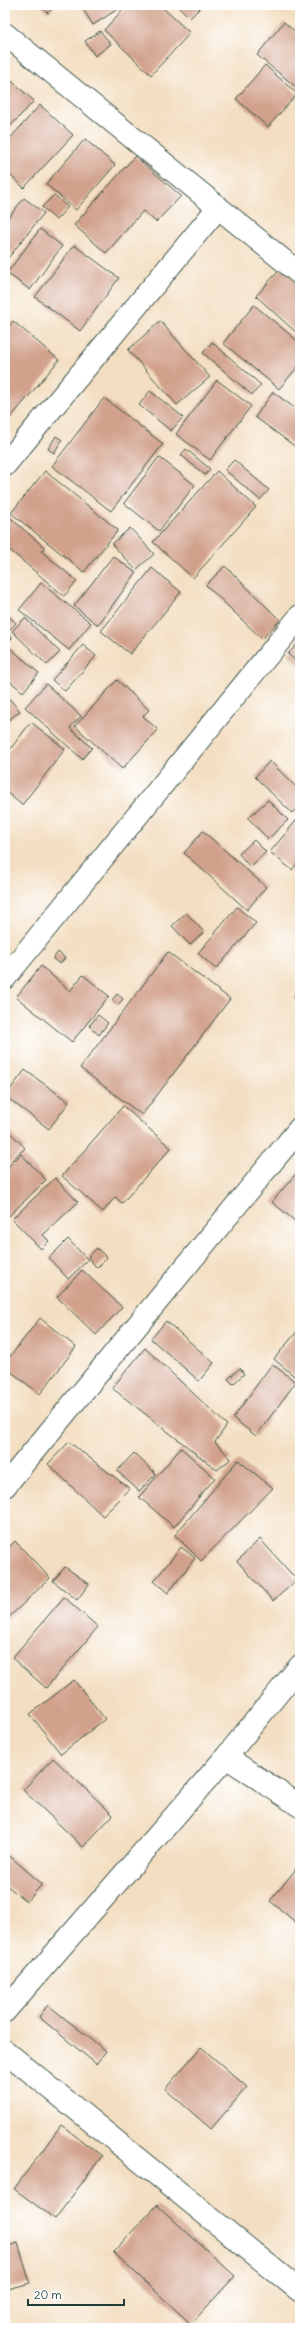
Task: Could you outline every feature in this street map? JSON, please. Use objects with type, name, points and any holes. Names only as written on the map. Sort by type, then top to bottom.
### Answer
[{"type":"street","points":[[5,34],[217,209],[300,274]]},
{"type":"street","points":[[5,465],[217,209]]},
{"type":"street","points":[[5,978],[300,616]]},
{"type":"street","points":[[5,1486],[300,1128]]},
{"type":"street","points":[[5,2011],[226,1757],[300,1666]]},
{"type":"street","points":[[226,1757],[300,1806]]},
{"type":"street","points":[[5,2051],[300,2291]]},
{"type":"building","points":[[40,5],[56,5],[48,13]]},
{"type":"building","points":[[89,5],[120,5],[121,7],[93,25],[83,9]]},
{"type":"building","points":[[127,5],[160,5],[190,33],[151,75],[104,30]]},
{"type":"building","points":[[177,5],[203,5],[190,18]]},
{"type":"building","points":[[284,22],[300,36],[300,83],[296,87],[257,55]]},
{"type":"building","points":[[100,31],[111,44],[95,56],[85,41]]},
{"type":"building","points":[[265,65],[297,94],[268,127],[236,99]]},
{"type":"building","points":[[5,75],[34,101],[5,132]]},
{"type":"building","points":[[40,105],[73,135],[24,188],[5,170],[5,144]]},
{"type":"building","points":[[85,139],[115,165],[76,210],[46,184]]},
{"type":"building","points":[[135,156],[181,196],[156,222],[143,211],[106,253],[74,225]]},
{"type":"building","points":[[54,195],[68,207],[56,220],[42,207]]},
{"type":"building","points":[[24,198],[44,213],[5,262],[5,222]]},
{"type":"building","points":[[40,229],[62,246],[30,290],[7,273]]},
{"type":"building","points":[[74,245],[119,278],[80,331],[35,297]]},
{"type":"building","points":[[282,267],[300,283],[300,336],[256,296]]},
{"type":"building","points":[[254,305],[300,343],[300,364],[279,389],[223,343]]},
{"type":"building","points":[[13,321],[59,360],[7,422],[5,420],[5,331]]},
{"type":"building","points":[[160,321],[210,377],[177,405],[128,350]]},
{"type":"building","points":[[212,342],[261,385],[252,395],[203,353]]},
{"type":"building","points":[[217,380],[251,406],[210,460],[176,434]]},
{"type":"building","points":[[150,391],[183,417],[171,431],[139,405]]},
{"type":"building","points":[[273,392],[300,412],[300,450],[255,417]]},
{"type":"building","points":[[104,398],[163,444],[111,511],[52,466]]},
{"type":"building","points":[[56,436],[62,440],[54,453],[48,449]]},
{"type":"building","points":[[186,449],[210,469],[205,475],[181,455]]},
{"type":"building","points":[[159,457],[195,485],[159,531],[124,503]]},
{"type":"building","points":[[234,460],[269,490],[260,500],[225,470]]},
{"type":"building","points":[[45,471],[118,530],[84,572],[11,513]]},
{"type":"building","points":[[217,471],[256,507],[193,578],[153,542]]},
{"type":"building","points":[[5,513],[45,548],[41,551],[77,581],[64,596],[5,546]]},
{"type":"building","points":[[130,528],[154,554],[136,570],[112,544]]},
{"type":"building","points":[[113,556],[136,573],[98,625],[74,606]]},
{"type":"building","points":[[225,566],[280,620],[262,639],[206,585]]},
{"type":"building","points":[[152,568],[181,592],[130,654],[101,631]]},
{"type":"building","points":[[41,583],[91,623],[69,650],[19,610]]},
{"type":"building","points":[[5,613],[16,623],[7,632],[12,638],[5,645]]},
{"type":"building","points":[[25,618],[60,652],[47,665],[12,631]]},
{"type":"building","points":[[300,641],[300,665],[288,654]]},
{"type":"building","points":[[83,645],[96,656],[65,691],[52,680]]},
{"type":"building","points":[[9,647],[39,673],[23,692],[5,677],[5,651]]},
{"type":"building","points":[[117,680],[149,710],[143,716],[158,730],[122,769],[75,726]]},
{"type":"building","points":[[46,684],[81,716],[70,728],[92,748],[82,759],[25,707]]},
{"type":"building","points":[[5,694],[20,711],[5,723]]},
{"type":"building","points":[[31,722],[65,749],[22,805],[5,791],[5,756]]},
{"type":"building","points":[[270,761],[300,791],[300,805],[292,813],[255,777]]},
{"type":"building","points":[[268,800],[288,820],[268,839],[248,818]]},
{"type":"building","points":[[300,816],[300,860],[292,870],[270,852]]},
{"type":"building","points":[[203,831],[266,887],[247,910],[184,853]]},
{"type":"building","points":[[254,840],[266,852],[250,867],[239,854]]},
{"type":"building","points":[[237,907],[256,923],[216,969],[198,953]]},
{"type":"building","points":[[186,913],[204,932],[190,945],[172,926]]},
{"type":"building","points":[[58,952],[65,958],[60,964],[53,959]]},
{"type":"building","points":[[168,952],[230,999],[142,1115],[80,1068]]},
{"type":"building","points":[[41,966],[70,991],[83,975],[109,996],[72,1042],[16,997]]},
{"type":"building","points":[[300,991],[300,1003],[294,998]]},
{"type":"building","points":[[117,994],[123,999],[118,1005],[112,1000]]},
{"type":"building","points":[[98,1015],[108,1023],[99,1035],[89,1026]]},
{"type":"building","points":[[25,1070],[69,1102],[49,1129],[5,1096]]},
{"type":"building","points":[[123,1106],[171,1148],[122,1203],[115,1197],[103,1212],[62,1176]]},
{"type":"building","points":[[5,1127],[25,1148],[10,1162],[5,1157]]},
{"type":"building","points":[[21,1154],[46,1180],[7,1218],[5,1216],[5,1170]]},
{"type":"building","points":[[300,1169],[300,1225],[272,1202]]},
{"type":"building","points":[[55,1178],[78,1202],[43,1235],[49,1241],[41,1249],[12,1219]]},
{"type":"building","points":[[68,1239],[88,1260],[68,1279],[49,1258]]},
{"type":"building","points":[[97,1248],[107,1258],[97,1268],[88,1257]]},
{"type":"building","points":[[82,1270],[122,1307],[96,1335],[57,1297]]},
{"type":"building","points":[[40,1318],[76,1347],[40,1394],[5,1367],[5,1363]]},
{"type":"building","points":[[166,1321],[214,1363],[199,1381],[151,1339]]},
{"type":"building","points":[[300,1328],[300,1378],[299,1380],[274,1359]]},
{"type":"building","points":[[145,1348],[227,1425],[215,1442],[231,1459],[217,1470],[112,1388]]},
{"type":"building","points":[[272,1364],[296,1382],[256,1436],[233,1418]]},
{"type":"building","points":[[240,1368],[244,1374],[233,1384],[228,1379]]},
{"type":"building","points":[[69,1442],[130,1489],[103,1516],[48,1464]]},
{"type":"building","points":[[181,1448],[215,1478],[174,1527],[139,1497]]},
{"type":"building","points":[[134,1453],[156,1474],[139,1491],[117,1471]]},
{"type":"building","points":[[238,1460],[273,1488],[201,1561],[175,1535]]},
{"type":"building","points":[[260,1539],[297,1580],[273,1601],[237,1561]]},
{"type":"building","points":[[15,1541],[50,1578],[5,1621],[5,1551]]},
{"type":"building","points":[[181,1547],[195,1558],[168,1593],[154,1581]]},
{"type":"building","points":[[65,1567],[89,1584],[77,1600],[53,1581]]},
{"type":"building","points":[[64,1597],[98,1627],[46,1688],[12,1658]]},
{"type":"building","points":[[74,1680],[105,1719],[61,1754],[30,1714]]},
{"type":"building","points":[[53,1758],[113,1815],[83,1847],[23,1790]]},
{"type":"building","points":[[5,1852],[42,1884],[27,1902],[5,1884]]},
{"type":"building","points":[[300,1864],[300,1922],[298,1924],[270,1901]]},
{"type":"building","points":[[48,2005],[106,2051],[96,2064],[39,2017]]},
{"type":"building","points":[[201,2047],[247,2087],[211,2129],[165,2089]]},
{"type":"building","points":[[61,2125],[102,2156],[55,2219],[14,2189]]},
{"type":"building","points":[[157,2205],[235,2276],[191,2324],[113,2252]]},
{"type":"building","points":[[18,2243],[30,2283],[5,2290],[5,2247]]}]
